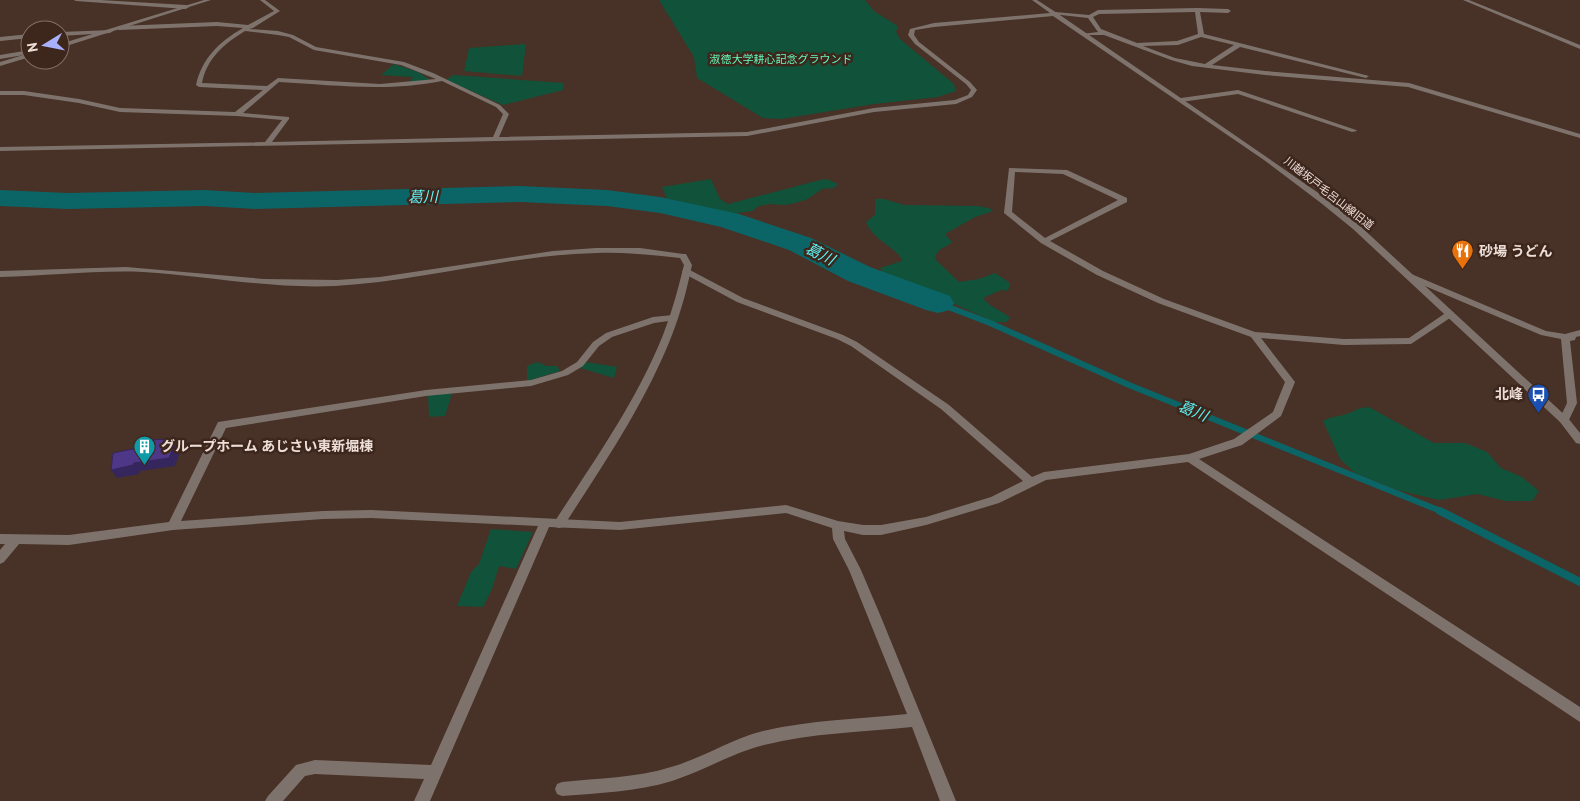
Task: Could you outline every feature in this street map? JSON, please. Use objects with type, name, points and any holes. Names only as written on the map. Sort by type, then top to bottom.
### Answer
[{"type":"street","points":[[76,0],[186,7]]},
{"type":"street","points":[[70,43],[209,0]]},
{"type":"street","points":[[262,0],[277,11],[213,52],[199,85],[267,88]]},
{"type":"street","name":"川越坂戸毛呂山線旧道","points":[[1034,0],[1302,184],[1356,227],[1576,430],[1580,440]]},
{"type":"street","points":[[1465,0],[1580,47]]},
{"type":"street","points":[[0,149],[496,137],[748,134],[874,110],[956,102],[970,96],[974,90],[968,82],[918,43],[911,35],[912,29],[926,26],[1055,14],[1090,17],[1098,12],[1197,10],[1228,12]]},
{"type":"street","points":[[1197,10],[1199,13],[1201,35]]},
{"type":"street","points":[[1090,17],[1099,30],[1173,59],[1206,66],[1265,73],[1386,81]]},
{"type":"street","points":[[119,28],[217,24],[278,33],[291,36],[314,48],[402,63],[431,74],[440,80],[498,106],[506,114],[496,137]]},
{"type":"street","points":[[70,33],[110,31]]},
{"type":"street","points":[[1085,34],[1105,33]]},
{"type":"street","points":[[1138,44],[1178,43],[1201,35],[1409,85],[1580,136]]},
{"type":"street","points":[[0,39],[20,37]]},
{"type":"street","points":[[1206,66],[1239,45]]},
{"type":"street","points":[[0,57],[20,55]]},
{"type":"street","points":[[0,64],[20,57]]},
{"type":"street","points":[[237,114],[278,80],[371,86],[422,84],[440,80]]},
{"type":"street","points":[[1181,100],[1238,92],[1354,131]]},
{"type":"street","points":[[0,93],[24,93],[79,101],[120,110],[237,114],[286,118],[267,143]]},
{"type":"street","points":[[1044,241],[1124,200],[1064,172],[1012,170],[1008,213],[1044,241],[1100,273],[1161,301],[1254,335],[1344,342],[1410,341],[1450,314]]},
{"type":"street","points":[[0,274],[143,270],[284,283],[327,284],[393,278],[553,254],[612,251],[660,252],[683,256],[688,264],[673,318],[645,385],[614,439],[559,524]]},
{"type":"street","points":[[686,271],[740,300],[854,344],[945,407],[1030,482]]},
{"type":"street","points":[[1409,276],[1544,333],[1580,339]]},
{"type":"street","points":[[173,526],[222,425],[426,393],[531,383],[565,373],[580,364],[596,344],[609,335],[653,320],[673,318]]},
{"type":"street","points":[[1565,337],[1580,332]]},
{"type":"street","points":[[0,539],[69,540],[173,526],[371,514],[620,526],[786,509],[838,525],[864,530],[903,526],[995,500],[1044,476],[1190,458],[1238,442],[1277,414],[1290,382],[1254,335]]},
{"type":"street","points":[[1564,420],[1572,404],[1565,337]]},
{"type":"street","points":[[1190,458],[1580,715]]},
{"type":"street","points":[[422,801],[545,523]]},
{"type":"street","points":[[838,525],[838,539],[856,570],[948,801]]},
{"type":"street","points":[[0,559],[15,540]]},
{"type":"street","points":[[562,789],[670,775],[727,750],[763,738],[801,731],[916,720]]},
{"type":"street","points":[[273,801],[301,770],[314,767],[435,772]]},
{"type":"green space","name":"淑徳大学耕心記念グラウンド","points":[[659,0],[865,0],[875,12],[898,26],[896,32],[900,39],[954,84],[956,91],[938,97],[874,104],[781,119],[763,118],[697,78],[694,57]]},
{"type":"green space","points":[[526,44],[522,76],[464,71],[469,48]]},
{"type":"green space","points":[[394,64],[418,72],[432,81],[409,83],[413,77],[381,75]]},
{"type":"green space","points":[[453,75],[564,83],[563,90],[503,105],[446,80]]},
{"type":"green space","points":[[711,179],[720,199],[728,204],[820,180],[827,179],[838,184],[834,188],[822,189],[808,199],[795,203],[785,205],[770,204],[759,206],[752,211],[731,214],[667,199],[662,187]]},
{"type":"green space","points":[[875,199],[884,199],[904,205],[977,206],[989,208],[993,211],[975,217],[945,234],[952,242],[939,250],[935,259],[959,282],[979,279],[995,273],[1010,283],[1008,291],[1001,290],[983,298],[990,305],[1010,317],[1007,322],[994,322],[920,288],[893,280],[883,273],[880,268],[902,261],[896,252],[875,235],[866,222],[875,215]]},
{"type":"green space","points":[[537,362],[547,366],[557,366],[560,371],[527,381],[527,366]]},
{"type":"green space","points":[[586,362],[617,367],[614,378],[580,368]]},
{"type":"green space","points":[[452,393],[445,416],[429,417],[428,395]]},
{"type":"green space","points":[[1369,407],[1434,443],[1465,443],[1487,452],[1501,468],[1522,477],[1539,491],[1532,501],[1506,501],[1477,494],[1439,500],[1397,490],[1355,473],[1340,459],[1323,421]]},
{"type":"green space","points":[[491,529],[533,532],[516,569],[499,566],[492,589],[483,607],[457,606],[471,572],[479,564]]},
{"type":"building","points":[[177,439],[169,458],[134,463],[133,465],[111,470],[113,453],[138,448],[142,440]]},
{"type":"waterway","name":"葛川","points":[[0,198],[68,201],[204,198],[255,201],[520,194],[607,198],[660,205],[729,220],[800,244],[859,274],[938,303]]},
{"type":"waterway","name":"葛川","points":[[938,303],[990,323],[1129,385],[1443,512]]},
{"type":"waterway","name":"葛川","points":[[1440,511],[1580,582]]},
{"type":"place","name":"砂場 うどん","points":[[1463,270]]},
{"type":"place","name":"北峰","points":[[1539,413]]},
{"type":"place","name":"グループホーム あじさい東新堀棟","points":[[145,465]]}]
